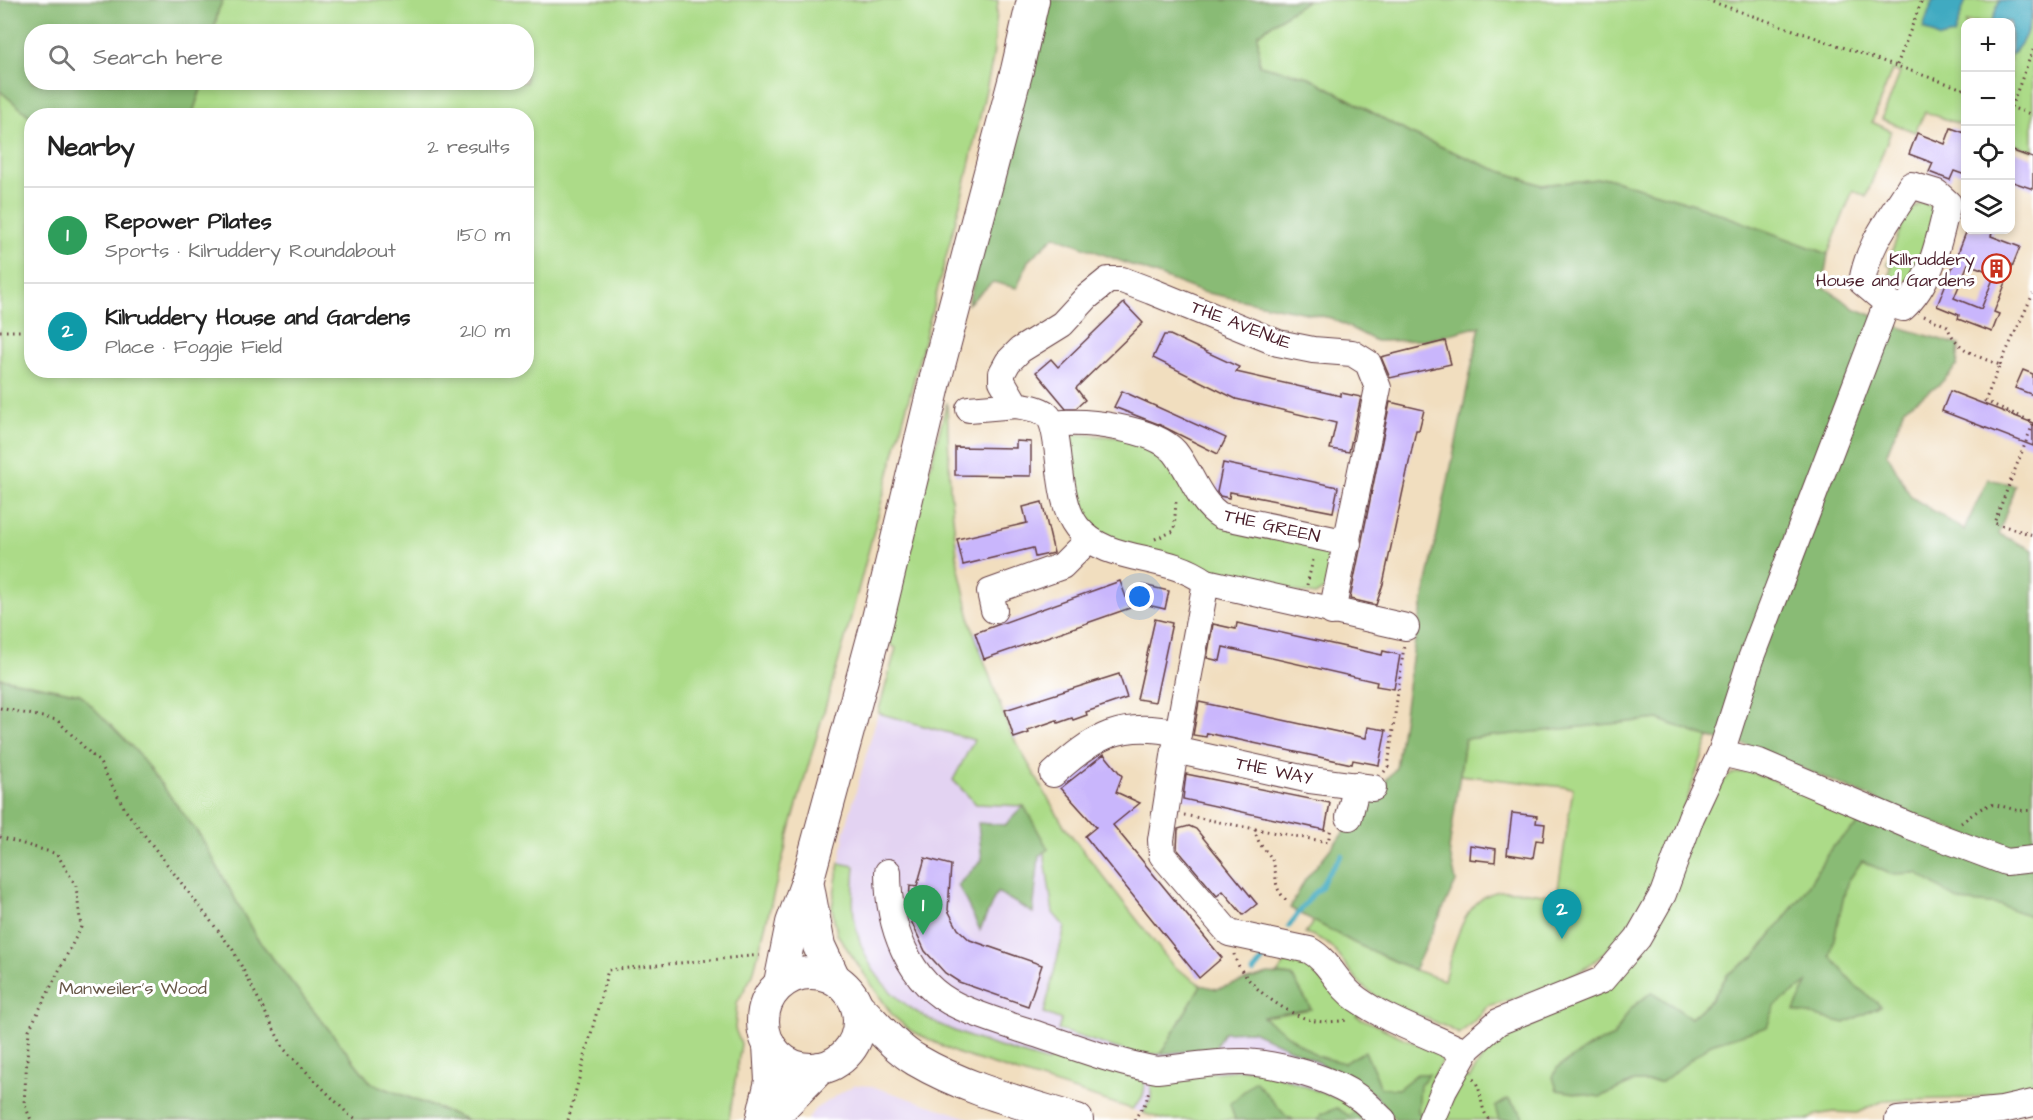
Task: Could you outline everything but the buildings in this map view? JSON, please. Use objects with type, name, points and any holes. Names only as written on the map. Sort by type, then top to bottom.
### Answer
[{"type":"main road","points":[[762,1120],[771,1081],[769,1044],[764,1030],[763,1015],[771,994],[780,983],[792,923],[807,882],[875,631],[938,369],[1017,70],[1033,0]]},
{"type":"main road","points":[[807,882],[819,946],[834,978]]},
{"type":"main road","points":[[780,983],[803,973],[814,972],[834,978],[845,986],[857,1006],[913,1059],[975,1088],[1077,1120]]},
{"type":"main road","points":[[769,1120],[834,1060],[857,1035],[857,1006]]},
{"type":"main road","points":[[769,1044],[783,1060],[802,1068],[834,1060],[913,1059]]},
{"type":"street","name":"THE AVENUE","points":[[1016,405],[1002,381],[1002,373],[1008,362],[1020,350],[1062,324],[1087,297],[1108,280],[1122,280],[1161,294],[1278,343],[1313,350],[1352,353],[1368,363],[1378,388],[1332,612]]},
{"type":"street","points":[[1431,1120],[1460,1060],[1498,1022],[1602,980],[1638,938],[1663,894],[1691,817],[1721,753],[1751,659],[1895,305]]},
{"type":"street","points":[[969,409],[1016,405],[1036,409],[1047,415],[1055,424],[1061,490],[1068,512],[1089,539],[1108,550],[1162,561],[1199,577],[1332,612],[1406,627]]},
{"type":"street","name":"THE GREEN","points":[[1055,424],[1068,422],[1118,428],[1150,435],[1174,451],[1210,510],[1221,516],[1348,543]]},
{"type":"street","points":[[990,593],[1062,566],[1089,539]]},
{"type":"street","points":[[1199,577],[1162,855],[1238,935],[1290,945],[1319,956],[1342,986],[1377,1013],[1460,1060]]},
{"type":"street","name":"THE WAY","points":[[1053,774],[1073,743],[1130,728],[1153,728],[1176,742],[1310,780],[1365,787]]},
{"type":"street","points":[[1721,753],[1759,762],[1939,837],[2007,862],[2033,859]]},
{"type":"street","points":[[1341,819],[1365,787]]},
{"type":"street","points":[[888,872],[893,926],[915,969],[932,989],[956,1006],[1119,1062],[1148,1069],[1246,1062],[1323,1080],[1360,1099],[1383,1120]]},
{"type":"street","points":[[1898,1120],[2003,1115],[2033,1103]]},
{"type":"path","points":[[1707,0],[1961,89]]},
{"type":"path","points":[[1897,65],[1922,0]]},
{"type":"path","points":[[2015,97],[2033,50]]},
{"type":"path","points":[[2015,108],[2033,115]]},
{"type":"path","points":[[2033,294],[1985,401],[2033,423],[1994,523],[2033,535]]},
{"type":"path","points":[[1895,305],[1947,326],[1951,336],[1964,351],[2000,365]]},
{"type":"path","points":[[0,331],[24,331]]},
{"type":"path","points":[[1146,543],[1174,531],[1176,501],[1200,491]]},
{"type":"path","points":[[1303,604],[1319,537]]},
{"type":"path","points":[[1365,787],[1388,767],[1406,627]]},
{"type":"path","points":[[0,708],[57,720],[100,764],[126,812],[232,950],[284,1049],[348,1114],[358,1120]]},
{"type":"path","points":[[1939,837],[1987,806],[1995,805],[2018,812],[2033,810]]},
{"type":"path","points":[[1166,812],[1328,842],[1341,819]]},
{"type":"path","points":[[1255,829],[1261,849],[1273,864],[1277,890],[1287,901]]},
{"type":"path","points":[[0,837],[57,854],[76,886],[81,927],[29,1030],[24,1102],[31,1120]]},
{"type":"path","points":[[1238,935],[1236,964],[1250,983],[1291,1011],[1315,1021],[1355,1020],[1377,1013]]},
{"type":"path","points":[[568,1120],[608,970],[787,953]]},
{"type":"path","points":[[1460,1060],[1467,1073],[1478,1084],[1479,1104],[1489,1120]]},
{"type":"path","points":[[1134,1120],[1149,1094],[1148,1069]]},
{"type":"shaded area","points":[[878,713],[1021,753],[1064,826],[1173,966],[1201,985],[1217,989],[1425,1116],[1165,1120],[956,1053],[910,1030],[893,1016],[837,934],[832,908],[845,831]]},
{"type":"shaded area","points":[[854,1085],[871,1086],[975,1120],[807,1120],[815,1109]]},
{"type":"green space","points":[[0,0],[223,0],[215,24],[24,24],[24,90],[201,90],[194,108],[24,108],[24,111],[0,91]]},
{"type":"green space","points":[[223,0],[998,0],[993,58],[965,184],[847,632],[792,822],[753,974],[737,1003],[735,1029],[741,1044],[729,1120],[468,1120],[371,1083],[256,937],[201,837],[80,694],[0,678],[0,91],[24,111],[24,378],[534,378],[534,108],[194,108],[201,90],[534,90],[534,24],[215,24]]},
{"type":"green space","points":[[1050,0],[1307,0],[1258,34],[1259,65],[1309,77],[1409,133],[1489,167],[1541,185],[1607,178],[1694,204],[1828,254],[1823,286],[1854,308],[1905,329],[1959,345],[1957,366],[1939,385],[1905,408],[1887,453],[1911,497],[1964,530],[1988,479],[2015,485],[1999,534],[2033,550],[2033,852],[2014,853],[1918,817],[1746,745],[1709,738],[1658,719],[1465,739],[1449,849],[1456,882],[1414,970],[1354,943],[1290,908],[1305,880],[1396,768],[1414,646],[1480,326],[1427,340],[1376,341],[1331,318],[1202,292],[1055,236],[1028,261],[1017,288],[993,282],[968,304],[1014,119],[1036,60]]},
{"type":"green space","points":[[1307,0],[2033,0],[2033,151],[2015,144],[2015,18],[1961,18],[1961,125],[1925,112],[1915,132],[1882,119],[1900,73],[1892,70],[1872,122],[1891,131],[1866,197],[1853,190],[1828,254],[1694,204],[1607,178],[1542,185],[1489,167],[1409,133],[1309,77],[1259,65],[1258,34]]},
{"type":"green space","points":[[1922,202],[1935,209],[1917,275],[1913,274],[1907,281],[1897,282],[1890,275],[1891,265],[1887,264],[1908,209],[1912,210]]},
{"type":"green space","points":[[947,402],[950,489],[958,565],[972,627],[1009,730],[1064,826],[1173,966],[1201,985],[1161,1054],[1135,1054],[1058,1030],[1061,1020],[1044,1013],[1065,927],[1053,913],[1044,852],[1048,849],[1024,806],[976,804],[953,780],[974,740],[878,713],[896,648],[885,641]]},
{"type":"green space","points":[[1065,433],[1128,438],[1166,452],[1204,509],[1334,547],[1328,587],[1315,595],[1212,576],[1107,541],[1077,513]]},
{"type":"green space","name":"Manweiler's Wood","points":[[0,678],[80,694],[136,751],[201,837],[256,937],[371,1083],[468,1120],[0,1120]]},
{"type":"green space","points":[[1658,719],[1709,738],[1662,864],[1646,895],[1628,924],[1608,949],[1585,968],[1537,991],[1487,1006],[1481,1015],[1459,1034],[1375,995],[1358,981],[1334,949],[1317,937],[1305,933],[1314,921],[1414,970],[1444,980],[1461,926],[1477,903],[1488,895],[1501,891],[1522,891],[1557,896],[1573,788],[1460,775],[1465,738]]},
{"type":"green space","points":[[1748,771],[1869,815],[1832,847],[1803,894],[1754,957],[1728,974],[1712,999],[1691,1018],[1652,992],[1630,1009],[1614,1036],[1589,1047],[1600,1097],[1633,1082],[1662,1082],[1845,882],[1861,858],[2033,861],[2033,1086],[1970,1098],[1883,1101],[1858,1113],[1833,1112],[1816,1115],[1808,1120],[1443,1120],[1462,1076],[1469,1079],[1482,1058],[1521,1023],[1605,984],[1717,786],[1732,774]]},
{"type":"green space","points":[[1024,806],[1048,849],[1039,856],[1033,913],[997,892],[980,930],[958,885],[982,860],[978,823],[1005,825]]},
{"type":"green space","points":[[1869,815],[2033,864],[2033,915],[2030,916],[2000,905],[1959,901],[1917,873],[1890,874],[1862,861],[1847,883],[1830,956],[1856,986],[1881,1006],[1845,1023],[1794,1011],[1807,983],[1775,1006],[1767,1027],[1711,1044],[1662,1082],[1633,1082],[1600,1097],[1557,1090],[1553,1077],[1557,1068],[1589,1047],[1614,1036],[1630,1009],[1652,992],[1691,1018],[1712,999],[1728,974],[1754,957],[1803,894],[1832,847]]},
{"type":"green space","points":[[839,863],[855,866],[854,917],[863,951],[879,979],[901,1000],[926,1018],[986,1043],[1048,1062],[1053,1048],[1144,1077],[1145,1087],[1139,1102],[1132,1109],[956,1053],[910,1030],[893,1016],[837,934],[832,908]]},
{"type":"green space","points":[[1293,953],[1305,957],[1361,1014],[1356,1016],[1445,1057],[1431,1082],[1436,1085],[1425,1116],[1306,1053],[1262,1017],[1311,1009],[1292,976],[1277,974]]},
{"type":"green space","points":[[1268,974],[1292,976],[1311,1009],[1263,1017],[1317,1056],[1344,1063],[1365,1051],[1380,1088],[1398,1089],[1417,1074],[1429,1074],[1420,1085],[1418,1112],[1425,1116],[1423,1120],[1395,1120],[1375,1095],[1312,1059],[1252,1031],[1224,1032],[1215,1048],[1161,1054],[1201,985],[1217,989]]},
{"type":"green space","points":[[1258,1068],[1359,1107],[1347,1120],[1165,1120],[1143,1113],[1151,1099],[1151,1078]]},
{"type":"green space","points":[[1255,1081],[1286,1116],[1294,1120],[1235,1120],[1230,1104]]},
{"type":"green space","points":[[1508,1099],[1520,1111],[1524,1120],[1499,1120],[1495,1107]]},
{"type":"green space","points":[[1359,1107],[1369,1120],[1318,1120],[1321,1114],[1337,1108],[1349,1116]]},
{"type":"water","points":[[1933,0],[1966,0],[1954,35],[1939,38],[1923,28]]},
{"type":"water","points":[[2000,0],[2033,0],[2028,30],[2015,51],[2015,18],[1993,18]]},
{"type":"waterway","points":[[1289,926],[1313,894],[1321,888],[1326,876],[1342,855]]},
{"type":"waterway","points":[[1253,972],[1269,952]]},
{"type":"place","name":"Killruddery House and Gardens","points":[[1996,269]]},
{"type":"place","name":"Repower Pilates","points":[[923,935]]},
{"type":"place","name":"Kilruddery House and Gardens","points":[[1562,939]]}]
